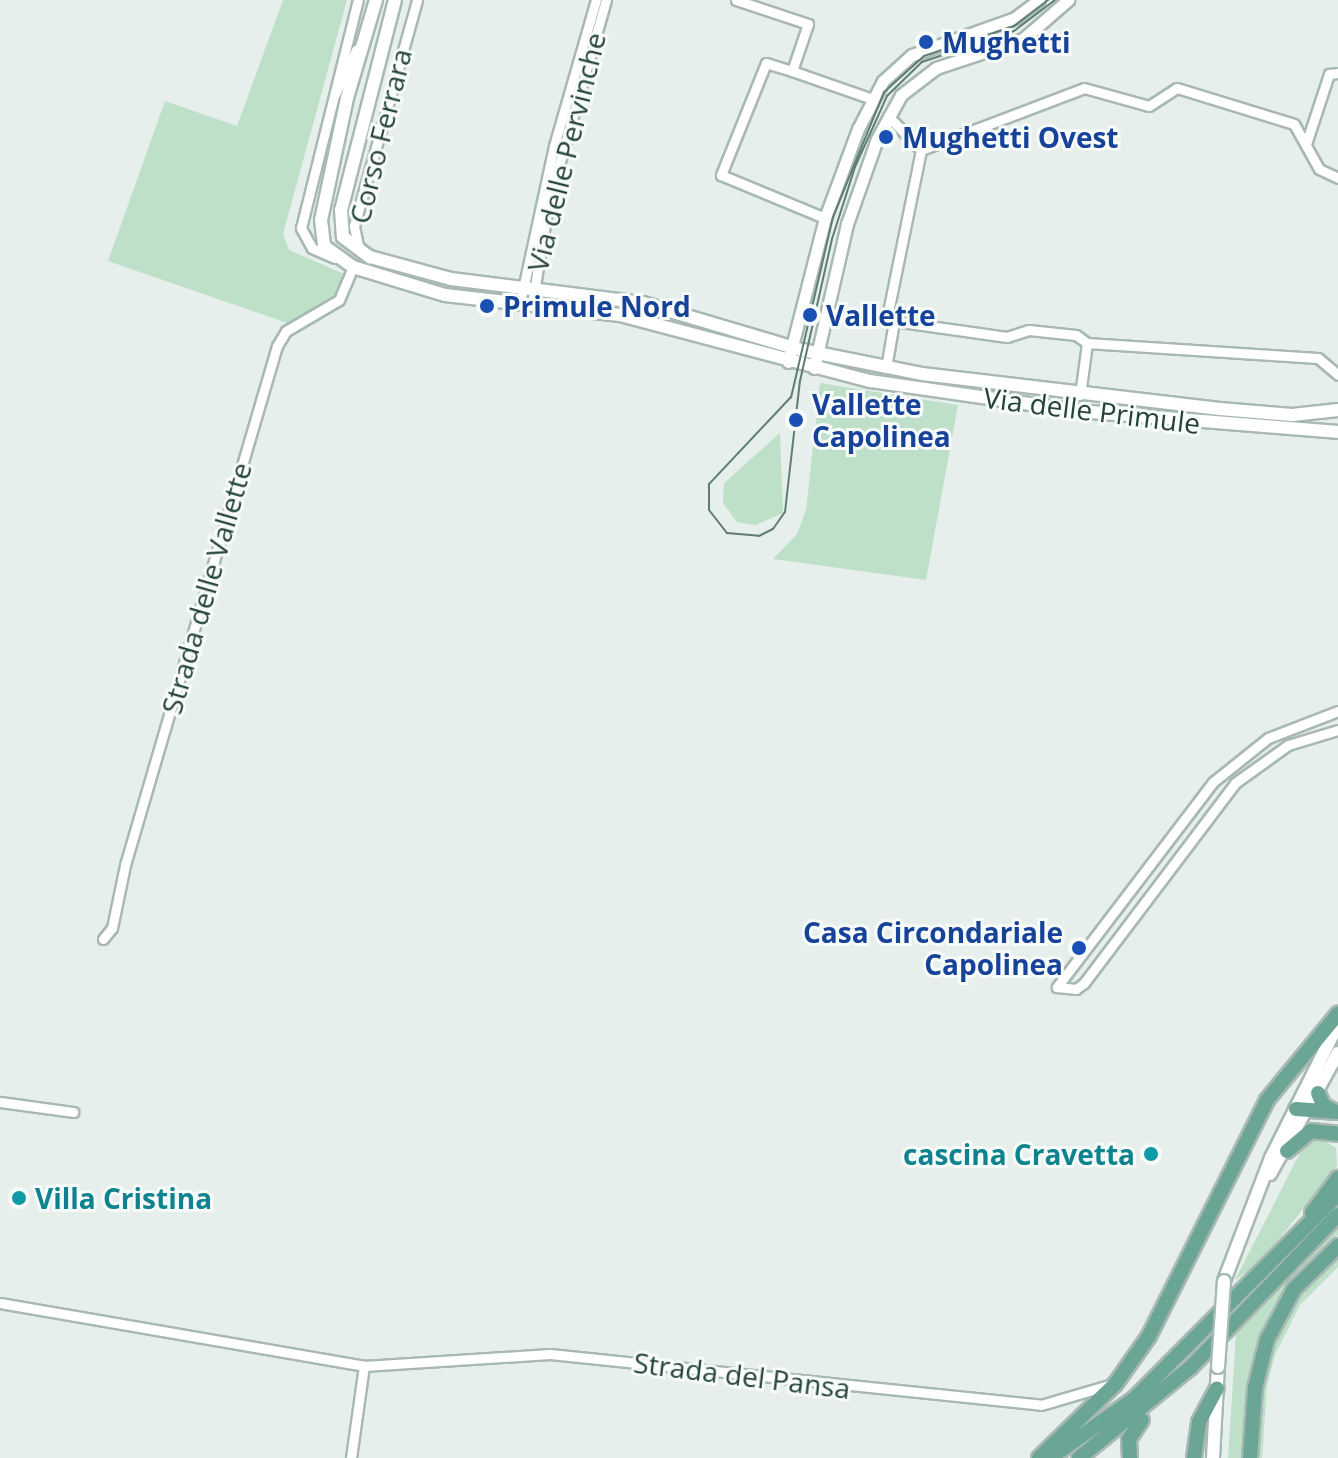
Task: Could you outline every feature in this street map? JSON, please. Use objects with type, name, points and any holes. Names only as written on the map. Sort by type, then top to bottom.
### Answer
[{"type":"main road","name":"Corso Ferrara","points":[[335,258],[324,246],[321,220],[376,0]]},
{"type":"main road","name":"Corso Ferrara","points":[[359,250],[343,237],[341,210],[395,0]]},
{"type":"main road","name":"Via delle Primule","points":[[359,250],[432,276],[643,303],[794,348],[886,368],[1080,395],[1292,415],[1338,413]]},
{"type":"main road","name":"Via delle Primule","points":[[335,258],[353,267],[445,295],[620,315],[814,368],[1078,411],[1338,432]]},
{"type":"main road","points":[[1078,411],[1080,395]]},
{"type":"main road","points":[[1287,1151],[1336,1020]]},
{"type":"main road","points":[[1039,1458],[1116,1383],[1149,1336],[1267,1100],[1336,1020]]},
{"type":"main road","points":[[1213,1458],[1224,1281],[1240,1234],[1268,1177],[1302,1110],[1318,1093],[1338,1053]]},
{"type":"main road","points":[[1318,1093],[1323,1105],[1336,1112]]},
{"type":"main road","points":[[1302,1110],[1336,1112]]},
{"type":"main road","points":[[1268,1177],[1287,1151],[1311,1131],[1338,1134]]},
{"type":"main road","points":[[1300,1233],[1338,1178]]},
{"type":"main road","points":[[1050,1458],[1134,1399],[1338,1194]]},
{"type":"main road","points":[[1079,1458],[1191,1367],[1338,1215]]},
{"type":"main road","points":[[1250,1458],[1255,1388],[1267,1340],[1294,1289],[1335,1253]]},
{"type":"main road","points":[[1130,1458],[1128,1446],[1134,1427],[1178,1391],[1191,1367]]},
{"type":"main road","points":[[1194,1458],[1199,1422],[1217,1388]]},
{"type":"street","name":"Corso Ferrara","points":[[335,258],[312,248],[301,228],[326,113],[358,0]]},
{"type":"street","name":"Corso Ferrara","points":[[359,250],[354,226],[417,0]]},
{"type":"street","name":"Via delle Pervinche","points":[[526,304],[554,146],[596,0]]},
{"type":"street","name":"Via delle Pervinche","points":[[527,288],[562,149],[606,0]]},
{"type":"street","points":[[736,0],[808,24],[792,71]]},
{"type":"street","points":[[788,362],[825,218],[872,99],[883,81],[912,55],[1015,18],[1039,0]]},
{"type":"street","points":[[814,368],[847,224],[888,116],[923,74],[1023,39],[1068,0]]},
{"type":"street","name":"Corso Ferrara","points":[[326,113],[369,21]]},
{"type":"street","points":[[825,218],[721,175],[766,63],[872,99]]},
{"type":"street","points":[[1306,144],[1329,74],[1338,73]]},
{"type":"street","points":[[921,150],[1095,88],[1149,106],[1168,90],[1185,89],[1294,124],[1319,169],[1338,178]]},
{"type":"street","points":[[888,116],[921,150]]},
{"type":"street","points":[[886,368],[894,321],[888,312],[921,150]]},
{"type":"street","name":"Strada delle Vallette","points":[[103,939],[112,928],[125,865],[277,346],[286,331],[339,300],[353,267]]},
{"type":"street","points":[[894,321],[1007,337],[1029,330],[1076,335],[1087,343],[1318,358],[1338,375]]},
{"type":"street","name":"Via delle Primule","points":[[1080,395],[1087,343]]},
{"type":"street","points":[[1338,711],[1268,738],[1213,782],[1057,987],[1076,989],[1084,983],[1235,783],[1288,745],[1338,730]]},
{"type":"street","points":[[0,1102],[73,1112]]},
{"type":"street","name":"Strada del Pansa","points":[[0,1303],[364,1366],[550,1354],[1041,1405],[1116,1383]]},
{"type":"street","points":[[351,1458],[364,1366]]},
{"type":"green space","points":[[283,0],[347,0],[283,234],[289,250],[344,274],[345,281],[328,305],[287,323],[108,261],[165,101],[237,126]]},
{"type":"green space","points":[[820,383],[958,405],[926,580],[773,559],[797,534],[806,510]]},
{"type":"green space","points":[[780,433],[783,513],[756,525],[737,522],[723,503],[724,483]]},
{"type":"green space","points":[[1321,1138],[1336,1148],[1337,1166],[1261,1262],[1235,1280],[1303,1147]]},
{"type":"green space","points":[[1338,1226],[1338,1235],[1288,1285],[1261,1335],[1250,1370],[1242,1458],[1228,1458],[1236,1334]]},
{"type":"green space","points":[[1333,1259],[1338,1259],[1338,1267],[1300,1305],[1275,1355],[1267,1386],[1262,1458],[1258,1458],[1262,1387],[1273,1345],[1292,1306]]},
{"type":"tram line","points":[[1048,0],[1014,26],[924,56],[884,92],[833,217],[791,397],[709,484],[709,510],[727,533],[759,536],[773,529],[785,512],[800,381],[832,239],[855,167],[887,96],[922,62],[1014,31],[1055,0]]},
{"type":"place","name":"Mughetti","points":[[926,42]]},
{"type":"place","name":"Mughetti Ovest","points":[[886,137]]},
{"type":"place","name":"Primule Nord","points":[[487,306]]},
{"type":"place","name":"Vallette","points":[[810,315]]},
{"type":"place","name":"Vallette Capolinea","points":[[796,420]]},
{"type":"place","name":"Casa Circondariale Capolinea","points":[[1079,948]]},
{"type":"place","name":"cascina Cravetta","points":[[1151,1154]]},
{"type":"place","name":"Villa Cristina","points":[[19,1198]]}]
